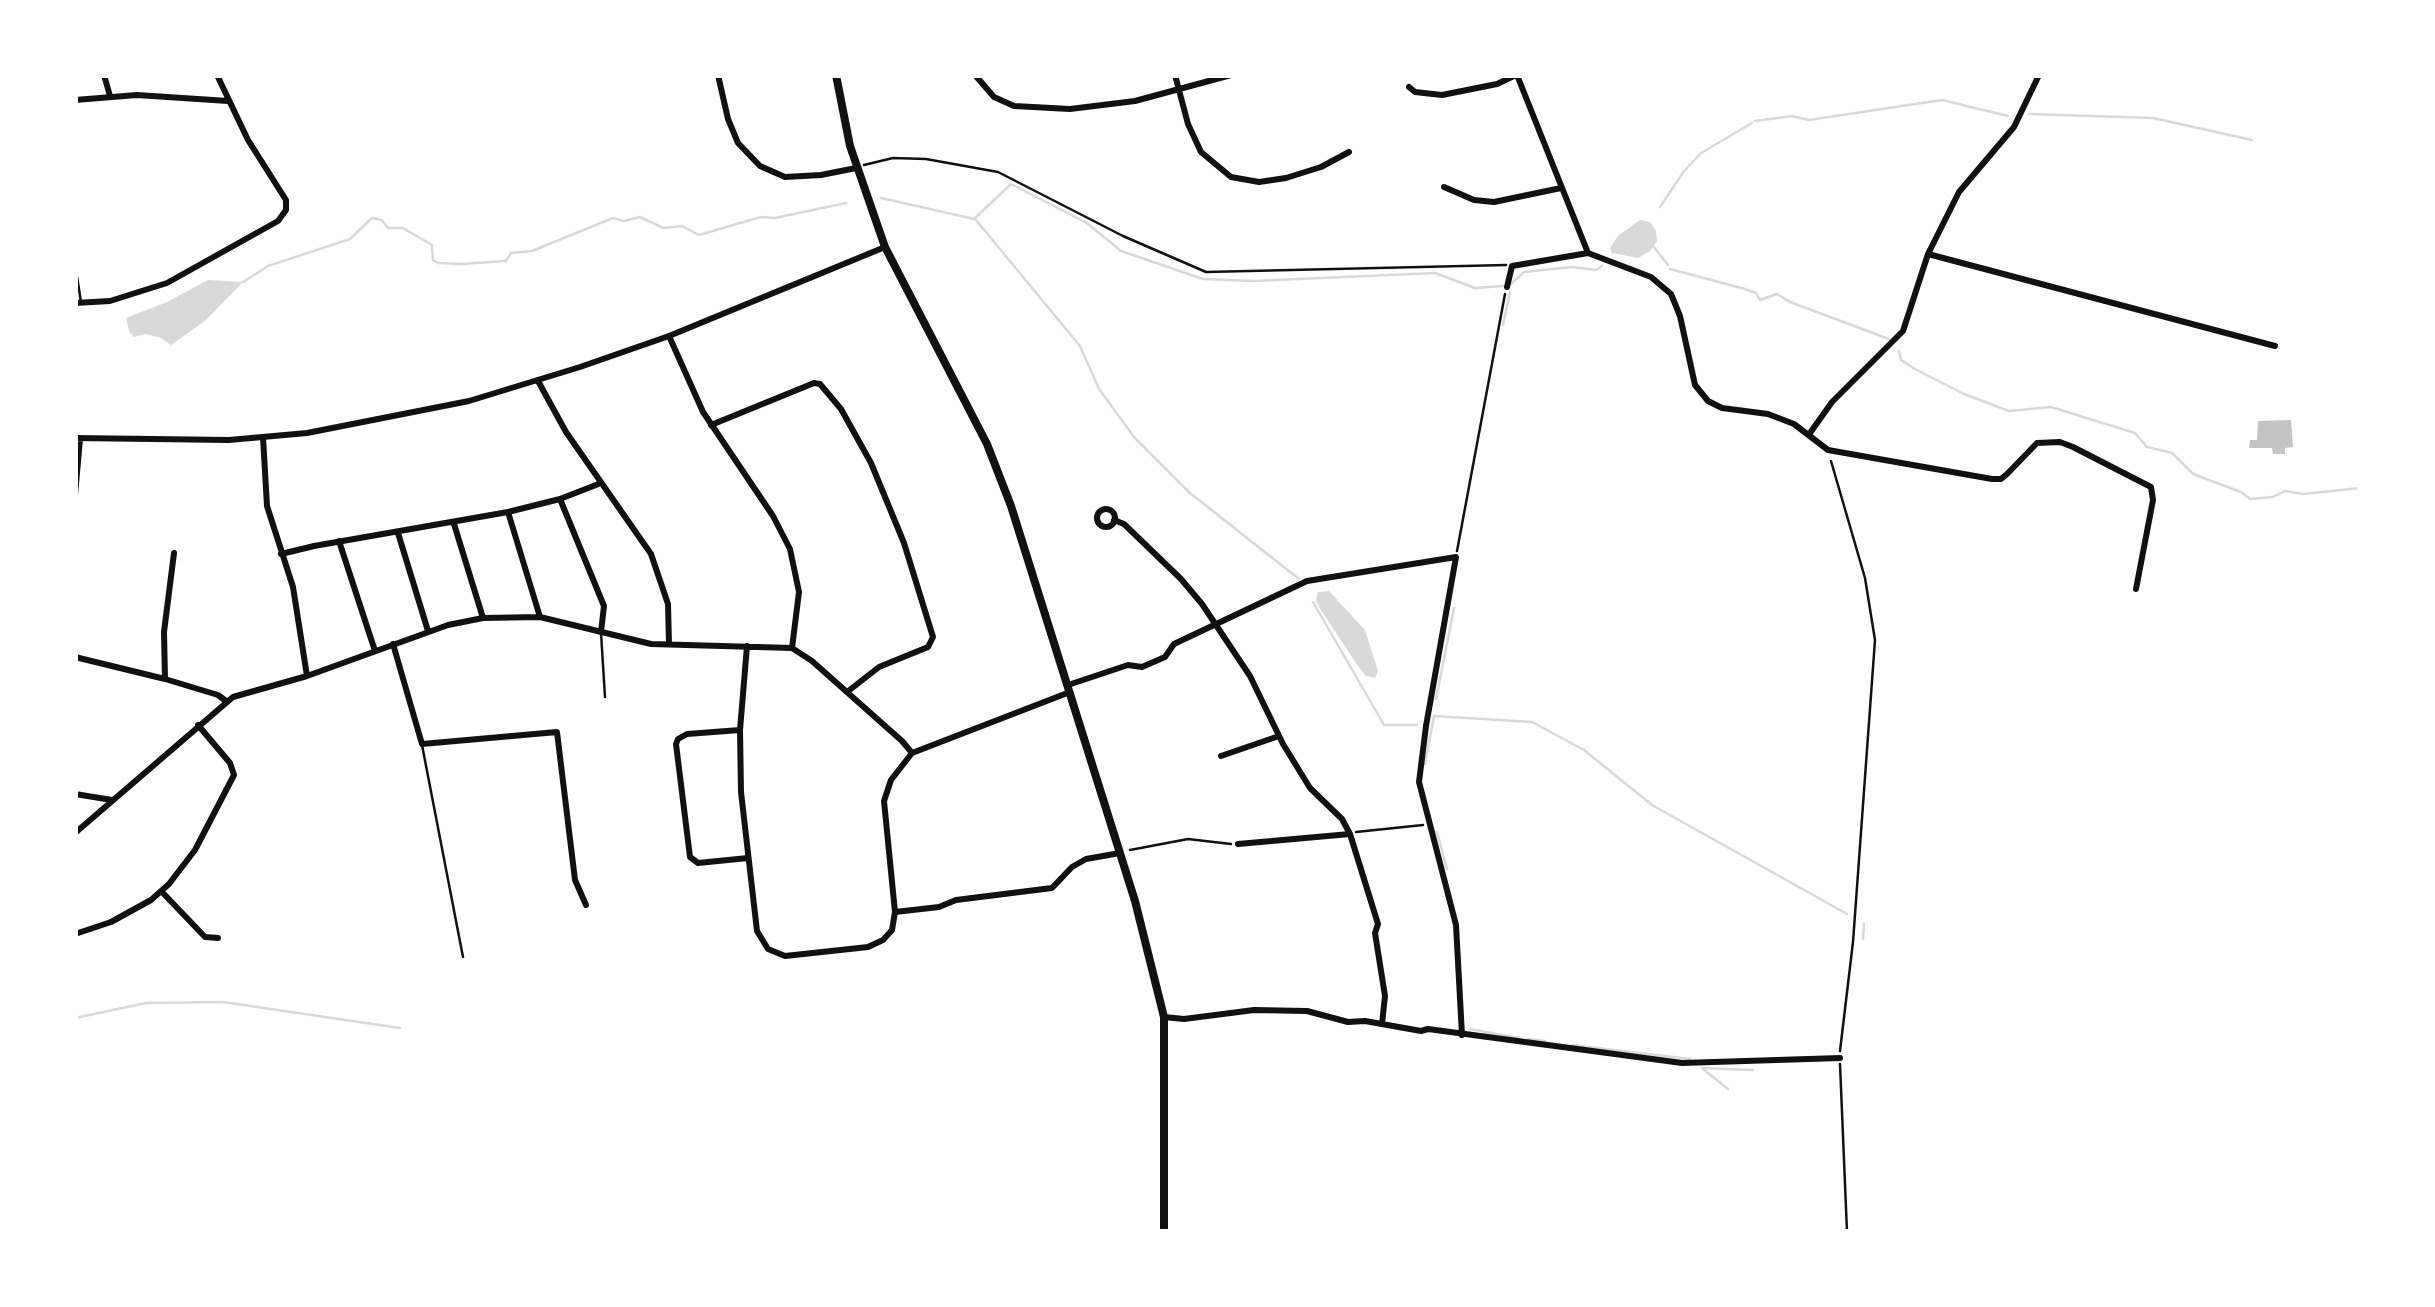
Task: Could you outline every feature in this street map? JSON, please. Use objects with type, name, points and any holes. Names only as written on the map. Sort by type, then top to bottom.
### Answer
[{"type":"street","points":[[104,75],[110,96]]},
{"type":"street","points":[[78,303],[110,301],[168,283],[278,220],[286,210],[286,200],[217,75]]},
{"type":"street","points":[[718,75],[738,143],[760,166],[784,177],[856,168]]},
{"type":"street","points":[[836,75],[856,168],[885,247],[1000,474],[1155,972],[1164,1016],[1164,1232]]},
{"type":"street","points":[[975,75],[994,97],[1014,106],[1036,108],[1103,106],[1231,75]]},
{"type":"street","points":[[1175,75],[1201,152],[1232,178],[1259,182],[1286,178],[1321,167],[1349,152]]},
{"type":"street","points":[[1409,87],[1415,92],[1442,94],[1497,84],[1516,75],[1588,253]]},
{"type":"street","points":[[1810,433],[1832,402],[1903,332],[1928,254],[1960,192],[2014,126],[2039,75]]},
{"type":"street","points":[[75,100],[110,96],[228,101]]},
{"type":"street","points":[[1444,187],[1474,200],[1494,202],[1561,188]]},
{"type":"street","points":[[75,495],[78,438],[210,440],[354,426],[404,416],[538,381],[669,336],[885,247]]},
{"type":"street","points":[[1506,287],[1512,266],[1588,253],[1651,277],[1671,294],[1680,316],[1695,385],[1708,401],[1722,408],[1768,414],[1810,433],[1828,450],[1992,479],[2008,474],[2028,448],[2037,443],[2060,442],[2073,447],[2151,487],[2153,500],[2136,589]]},
{"type":"street","points":[[1928,254],[2275,346]]},
{"type":"street","points":[[669,336],[711,425],[773,516],[790,549],[799,592],[792,648]]},
{"type":"street","points":[[538,381],[546,401],[639,535],[659,572],[668,604],[668,644]]},
{"type":"street","points":[[711,425],[814,383],[820,384],[858,438],[893,514],[933,637],[928,646],[879,667],[847,692]]},
{"type":"street","points":[[263,436],[267,506],[302,625],[307,676]]},
{"type":"street","points":[[281,554],[508,512],[560,499],[601,482]]},
{"type":"street","points":[[560,499],[604,606],[602,632]]},
{"type":"street","points":[[508,512],[540,617]]},
{"type":"street","points":[[1114,520],[1124,524],[1181,579],[1216,624],[1263,699],[1279,736],[1310,788],[1342,819],[1350,834],[1378,921],[1375,933],[1385,996],[1382,1024]]},
{"type":"street","points":[[454,524],[483,618]]},
{"type":"street","points":[[398,533],[428,631]]},
{"type":"street","points":[[338,541],[375,651]]},
{"type":"street","points":[[165,678],[164,632],[174,552]]},
{"type":"street","points":[[747,646],[740,777],[761,942],[776,954],[868,947],[892,930],[895,912],[884,800],[891,780],[912,753],[1128,665],[1142,667],[1165,657],[1174,644],[1307,582],[1456,558],[1419,775],[1456,925],[1462,1035]]},
{"type":"street","points":[[75,833],[226,701],[428,631],[483,618],[540,617],[637,641],[792,648],[847,692],[912,753]]},
{"type":"street","points":[[393,644],[422,744],[557,732],[575,880],[586,905]]},
{"type":"street","points":[[75,657],[165,678],[218,694],[226,701]]},
{"type":"street","points":[[75,934],[111,922],[162,892],[195,850],[234,775],[230,762],[198,725]]},
{"type":"street","points":[[740,730],[687,734],[676,744],[690,857],[698,863],[748,858]]},
{"type":"street","points":[[1221,756],[1279,736]]},
{"type":"street","points":[[75,794],[113,800]]},
{"type":"street","points":[[1238,844],[1350,834]]},
{"type":"street","points":[[895,912],[1052,888],[1086,859],[1121,853]]},
{"type":"street","points":[[162,892],[205,937],[218,938]]},
{"type":"street","points":[[1164,1016],[1184,1019],[1254,1010],[1307,1010],[1348,1022],[1682,1063],[1840,1058]]},
{"type":"lane","points":[[75,264],[78,303]]},
{"type":"lane","points":[[602,632],[606,697]]},
{"type":"lane","points":[[422,744],[463,957]]},
{"type":"path","points":[[856,168],[892,158],[998,172],[1034,187],[1123,236],[1206,272],[1512,266]]},
{"type":"path","points":[[1456,558],[1506,287]]},
{"type":"path","points":[[1828,450],[1864,578],[1875,640],[1853,942],[1841,1046]]},
{"type":"path","points":[[1350,834],[1430,824]]},
{"type":"path","points":[[1121,853],[1188,839],[1238,844]]},
{"type":"path","points":[[1840,1058],[1847,1232]]},
{"type":"shaded area","points":[[1640,220],[1650,222],[1656,231],[1657,241],[1650,251],[1638,258],[1612,253],[1610,248],[1618,236]]},
{"type":"shaded area","points":[[208,280],[243,282],[205,321],[171,345],[145,334],[134,337],[129,331],[126,318]]},
{"type":"shaded area","points":[[1329,591],[1365,630],[1378,671],[1375,678],[1366,676],[1358,666],[1319,607],[1318,592]]},
{"type":"building","points":[[2291,420],[2293,447],[2285,448],[2285,454],[2273,454],[2272,448],[2249,448],[2250,440],[2257,440],[2258,421]]},
{"type":"waterway","points":[[1755,121],[1792,116],[1809,120],[1942,100],[2008,116]]},
{"type":"waterway","points":[[2029,114],[2153,118],[2252,140]]},
{"type":"waterway","points":[[1660,207],[1701,153],[1752,123]]},
{"type":"waterway","points":[[881,198],[974,219],[1011,184],[1087,223],[1121,251],[1203,279],[1254,281],[1435,273],[1475,288],[1503,286]]},
{"type":"waterway","points":[[243,282],[268,266],[350,239],[372,218],[382,220],[388,228],[403,228],[432,245],[433,260],[438,263],[461,264],[506,261],[511,253],[532,251],[613,218],[624,221],[640,217],[663,228],[682,226],[699,235],[761,217],[775,218],[846,203]]},
{"type":"waterway","points":[[976,220],[1080,346],[1099,389],[1134,437],[1190,493],[1299,579]]},
{"type":"waterway","points":[[1654,247],[1668,265]]},
{"type":"waterway","points":[[1511,284],[1524,272],[1572,267],[1596,270],[1602,266]]},
{"type":"waterway","points":[[1670,269],[1745,289],[1756,293],[1760,300],[1777,294],[1889,339]]},
{"type":"waterway","points":[[1503,325],[1510,292]]},
{"type":"waterway","points":[[1899,351],[1901,360],[1915,369],[2009,411],[2051,407],[2135,433],[2147,447],[2172,453],[2193,474],[2250,499],[2273,497],[2285,491],[2303,494],[2360,488]]},
{"type":"waterway","points":[[1313,602],[1384,725],[1417,725]]},
{"type":"waterway","points":[[1436,699],[1454,608]]},
{"type":"waterway","points":[[1425,764],[1434,716],[1532,722],[1584,750],[1652,805],[1847,914]]},
{"type":"waterway","points":[[1437,832],[1447,869]]},
{"type":"waterway","points":[[1863,939],[1864,924]]},
{"type":"waterway","points":[[75,1018],[146,1003],[223,1002],[400,1028]]},
{"type":"waterway","points":[[1470,1029],[1519,1038]]},
{"type":"waterway","points":[[1528,1039],[1545,1041]]},
{"type":"waterway","points":[[1572,1045],[1690,1059]]},
{"type":"waterway","points":[[1702,1068],[1753,1070]]},
{"type":"waterway","points":[[1703,1069],[1728,1089]]}]
